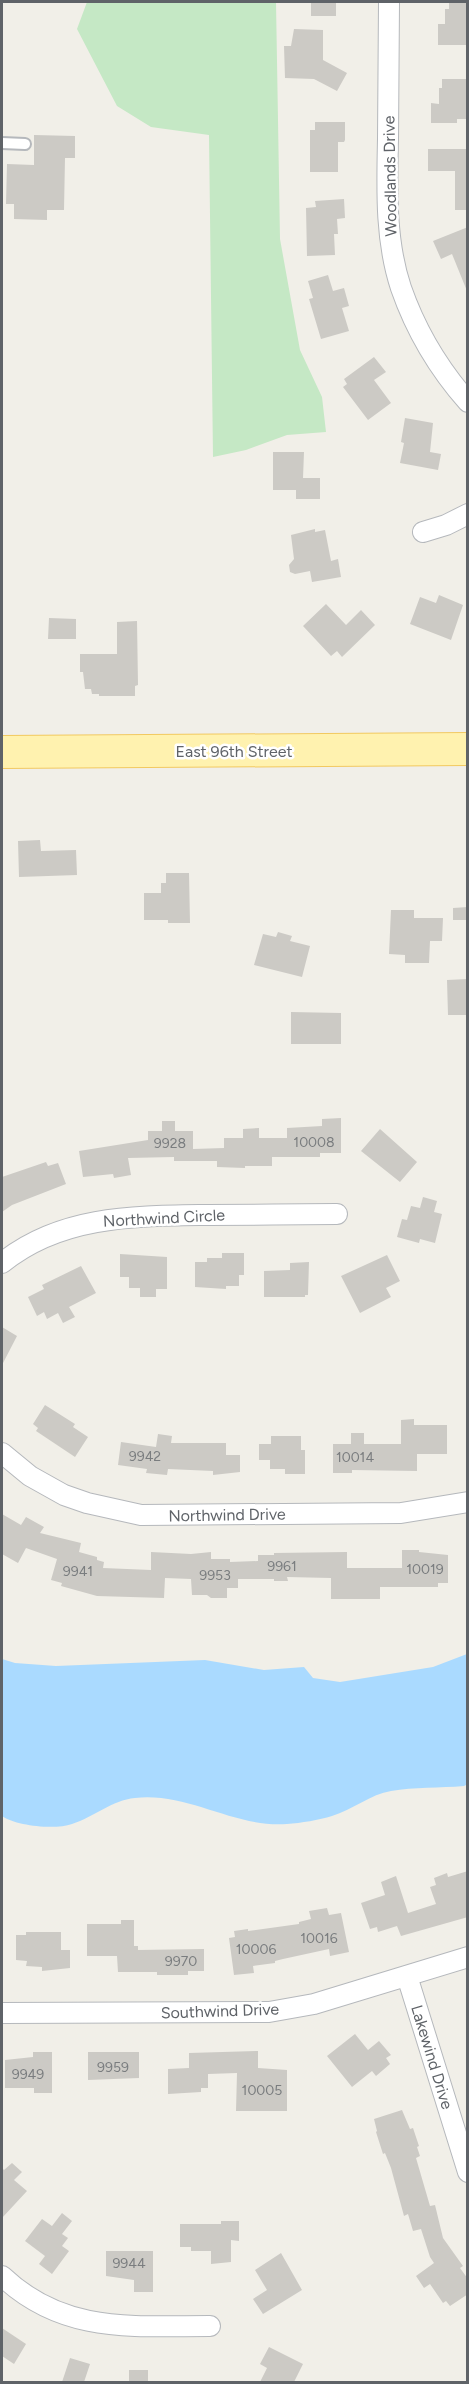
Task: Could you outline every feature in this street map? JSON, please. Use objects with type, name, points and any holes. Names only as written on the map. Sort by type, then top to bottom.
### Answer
[{"type":"main road","name":"East 96th Street","points":[[2,752],[468,749]]},
{"type":"street","name":"Woodlands Drive","points":[[389,2],[387,198],[392,247],[400,286],[416,325],[434,358],[468,402]]},
{"type":"street","points":[[423,532],[446,525],[468,514]]},
{"type":"street","name":"Northwind Circle","points":[[2,1263],[53,1234],[84,1223],[111,1219],[145,1216],[337,1214]]},
{"type":"street","name":"Northwind Drive","points":[[2,1453],[30,1476],[64,1496],[141,1515],[401,1513],[468,1502]]},
{"type":"street","name":"Southwind Drive","points":[[2,2013],[269,2012],[314,2004],[468,1956]]},
{"type":"street","name":"Lakewind Drive","points":[[407,1976],[468,2172]]},
{"type":"street","points":[[2,2276],[21,2292],[41,2304],[86,2322],[110,2326],[210,2326]]},
{"type":"lane","points":[[2,143],[24,144]]},
{"type":"green space","points":[[87,2],[276,2],[280,239],[300,350],[322,397],[326,432],[287,435],[246,450],[213,457],[209,135],[151,127],[117,106],[77,29]]},
{"type":"water","points":[[467,1654],[468,1784],[464,1786],[391,1791],[376,1795],[332,1816],[287,1824],[248,1821],[174,1800],[155,1798],[127,1799],[65,1826],[26,1825],[2,1816],[2,1659],[15,1663],[56,1666],[205,1660],[264,1670],[304,1667],[313,1678],[340,1682],[433,1667]]},
{"type":"building","points":[[311,2],[336,2],[336,16],[311,16]]},
{"type":"building","points":[[449,2],[468,2],[467,45],[438,45],[438,24],[445,24],[445,9],[449,9]]},
{"type":"building","points":[[294,29],[323,30],[323,60],[347,73],[337,91],[314,79],[285,78],[284,46],[291,46]]},
{"type":"building","points":[[442,79],[468,79],[468,119],[457,119],[457,123],[431,123],[431,103],[439,104],[439,88],[442,88]]},
{"type":"building","points":[[315,122],[345,122],[345,140],[338,142],[338,172],[310,172],[310,130],[315,130]]},
{"type":"building","points":[[34,135],[75,136],[75,158],[65,158],[64,210],[47,210],[47,220],[14,219],[14,204],[6,204],[7,164],[34,165]]},
{"type":"building","points":[[428,149],[468,149],[468,210],[455,210],[455,171],[428,171]]},
{"type":"building","points":[[344,199],[345,218],[337,219],[338,234],[334,234],[335,255],[307,256],[306,208],[316,207],[315,201]]},
{"type":"building","points":[[468,227],[467,291],[452,254],[441,259],[433,241]]},
{"type":"building","points":[[328,275],[333,291],[344,288],[349,306],[342,308],[349,331],[321,339],[309,299],[313,298],[308,281]]},
{"type":"building","points":[[374,357],[386,372],[374,380],[391,403],[368,420],[343,387],[347,384],[344,379]]},
{"type":"building","points":[[405,418],[433,423],[430,452],[441,454],[438,470],[400,463]]},
{"type":"building","points":[[273,452],[304,452],[303,478],[320,478],[320,499],[296,499],[296,490],[273,490]]},
{"type":"building","points":[[315,529],[315,532],[325,530],[331,561],[338,559],[341,577],[312,582],[310,571],[295,574],[290,572],[289,565],[294,559],[291,535]]},
{"type":"building","points":[[439,595],[463,605],[451,640],[410,624],[420,597],[436,603]]},
{"type":"building","points":[[326,604],[346,625],[361,610],[375,625],[342,657],[337,651],[331,656],[303,626]]},
{"type":"building","points":[[49,618],[76,619],[76,639],[48,639]]},
{"type":"building","points":[[137,621],[138,685],[135,686],[135,696],[92,694],[91,689],[85,689],[83,672],[80,672],[80,654],[117,654],[117,622]]},
{"type":"building","points":[[40,840],[41,851],[76,850],[77,875],[19,877],[18,841]]},
{"type":"building","points":[[166,873],[189,873],[190,923],[144,920],[144,893],[161,893],[161,883],[166,883]]},
{"type":"building","points":[[468,907],[468,920],[453,920],[453,908]]},
{"type":"building","points":[[391,910],[414,910],[414,918],[443,918],[442,941],[430,941],[429,963],[405,963],[405,955],[389,954]]},
{"type":"building","points":[[278,932],[292,936],[290,941],[310,946],[302,977],[254,965],[263,934],[276,937]]},
{"type":"building","points":[[468,979],[468,1015],[448,1015],[447,980]]},
{"type":"building","points":[[291,1012],[341,1013],[341,1044],[291,1044]]},
{"type":"building","points":[[341,1118],[341,1153],[320,1153],[320,1157],[272,1157],[272,1166],[245,1166],[245,1168],[217,1167],[217,1161],[174,1161],[174,1157],[128,1158],[131,1175],[114,1178],[113,1174],[83,1177],[79,1151],[148,1140],[148,1131],[162,1131],[162,1121],[175,1121],[175,1131],[193,1131],[193,1149],[224,1148],[224,1138],[243,1138],[243,1129],[259,1128],[259,1138],[287,1138],[287,1128],[322,1126],[322,1119]]},
{"type":"building","points":[[380,1129],[417,1162],[400,1182],[361,1151]]},
{"type":"building","points":[[46,1162],[48,1166],[58,1163],[66,1184],[12,1205],[2,1212],[2,1177]]},
{"type":"building","points":[[423,1197],[437,1201],[434,1212],[442,1214],[435,1243],[420,1239],[419,1243],[397,1237],[402,1219],[407,1220],[411,1206],[420,1208]]},
{"type":"building","points":[[222,1253],[244,1253],[244,1275],[239,1275],[239,1286],[226,1286],[226,1289],[195,1287],[195,1262],[207,1262],[207,1258],[222,1258]]},
{"type":"building","points":[[120,1254],[167,1257],[167,1289],[156,1289],[156,1297],[140,1297],[140,1288],[129,1288],[129,1277],[120,1277]]},
{"type":"building","points":[[387,1255],[400,1281],[386,1288],[391,1297],[360,1313],[341,1276]]},
{"type":"building","points":[[309,1262],[308,1295],[305,1297],[264,1297],[264,1271],[290,1270],[290,1263]]},
{"type":"building","points":[[81,1266],[96,1293],[69,1307],[75,1317],[63,1323],[58,1313],[47,1319],[44,1312],[37,1316],[28,1297],[44,1289],[42,1285]]},
{"type":"building","points":[[2,1327],[17,1336],[2,1365]]},
{"type":"building","points":[[45,1405],[75,1424],[73,1427],[88,1437],[75,1457],[36,1431],[38,1428],[33,1424]]},
{"type":"building","points":[[414,1419],[414,1425],[447,1425],[447,1454],[417,1454],[417,1471],[352,1470],[352,1473],[333,1473],[333,1444],[351,1444],[351,1433],[364,1433],[364,1444],[401,1444],[401,1420]]},
{"type":"building","points":[[158,1434],[172,1436],[171,1443],[226,1443],[226,1455],[240,1455],[240,1472],[213,1475],[213,1471],[168,1469],[167,1475],[146,1473],[147,1469],[118,1465],[121,1442],[156,1447]]},
{"type":"building","points":[[271,1436],[301,1436],[301,1450],[305,1450],[305,1474],[285,1474],[285,1469],[270,1469],[270,1460],[259,1460],[259,1444],[271,1444]]},
{"type":"building","points":[[2,1514],[21,1525],[26,1517],[44,1527],[40,1533],[81,1543],[79,1552],[97,1557],[97,1560],[104,1562],[103,1568],[151,1570],[151,1552],[191,1554],[211,1552],[211,1559],[230,1559],[230,1562],[258,1561],[258,1555],[274,1555],[274,1553],[347,1552],[347,1568],[402,1568],[402,1550],[419,1550],[419,1552],[448,1555],[448,1583],[438,1583],[438,1587],[380,1587],[380,1599],[331,1599],[331,1578],[287,1577],[288,1581],[238,1579],[238,1588],[227,1588],[227,1598],[211,1598],[207,1595],[192,1595],[191,1579],[165,1578],[164,1598],[97,1596],[61,1586],[62,1583],[51,1580],[57,1559],[26,1548],[18,1563],[2,1554]]},
{"type":"building","points":[[468,1871],[468,1917],[401,1936],[397,1926],[378,1932],[377,1927],[370,1929],[361,1903],[385,1895],[381,1882],[396,1876],[408,1913],[436,1904],[430,1887],[436,1885],[434,1878],[447,1873],[448,1877]]},
{"type":"building","points":[[327,1908],[329,1915],[341,1913],[349,1952],[330,1956],[329,1949],[275,1961],[275,1963],[253,1966],[254,1973],[234,1975],[229,1938],[235,1937],[234,1931],[299,1924],[299,1922],[311,1919],[309,1911]]},
{"type":"building","points":[[121,1920],[134,1920],[134,1946],[138,1946],[138,1950],[204,1949],[204,1971],[188,1971],[188,1975],[118,1972],[117,1956],[87,1956],[87,1924],[121,1924]]},
{"type":"building","points":[[26,1932],[61,1932],[61,1950],[70,1950],[70,1968],[42,1971],[42,1967],[26,1966],[27,1961],[16,1960],[16,1935],[26,1935]]},
{"type":"building","points":[[355,2034],[368,2050],[379,2041],[391,2055],[386,2058],[390,2064],[376,2076],[372,2071],[352,2087],[327,2056]]},
{"type":"building","points":[[258,2051],[258,2068],[287,2070],[287,2111],[236,2111],[237,2073],[208,2074],[208,2088],[201,2088],[201,2092],[168,2094],[168,2069],[189,2068],[189,2053]]},
{"type":"building","points":[[33,2052],[52,2052],[52,2093],[34,2093],[34,2088],[5,2088],[5,2060],[33,2057]]},
{"type":"building","points":[[88,2052],[139,2052],[139,2078],[88,2080]]},
{"type":"building","points":[[402,2110],[410,2129],[413,2128],[419,2146],[417,2147],[420,2156],[416,2158],[430,2206],[435,2205],[443,2238],[463,2266],[460,2268],[468,2279],[468,2294],[450,2306],[446,2301],[443,2303],[430,2284],[424,2288],[416,2276],[434,2263],[421,2229],[413,2231],[408,2214],[404,2216],[391,2168],[385,2153],[383,2154],[376,2132],[374,2119]]},
{"type":"building","points":[[12,2163],[22,2172],[14,2180],[27,2191],[2,2218],[2,2168],[4,2170]]},
{"type":"building","points":[[62,2213],[72,2221],[62,2234],[68,2238],[62,2246],[69,2251],[52,2274],[39,2264],[45,2256],[25,2241],[42,2219],[52,2226]]},
{"type":"building","points":[[221,2221],[239,2221],[239,2241],[231,2240],[231,2262],[211,2264],[211,2251],[191,2251],[191,2247],[180,2247],[180,2224],[221,2224]]},
{"type":"building","points":[[106,2251],[153,2251],[153,2292],[134,2292],[134,2280],[106,2276]]},
{"type":"building","points":[[281,2253],[302,2290],[263,2314],[253,2299],[267,2290],[255,2270]]},
{"type":"building","points":[[2,2328],[26,2344],[14,2364],[2,2356]]},
{"type":"building","points":[[269,2347],[303,2364],[294,2382],[260,2382],[267,2368],[260,2364]]},
{"type":"building","points":[[70,2358],[90,2364],[84,2382],[62,2382]]},
{"type":"building","points":[[129,2370],[148,2370],[148,2382],[129,2382]]}]
